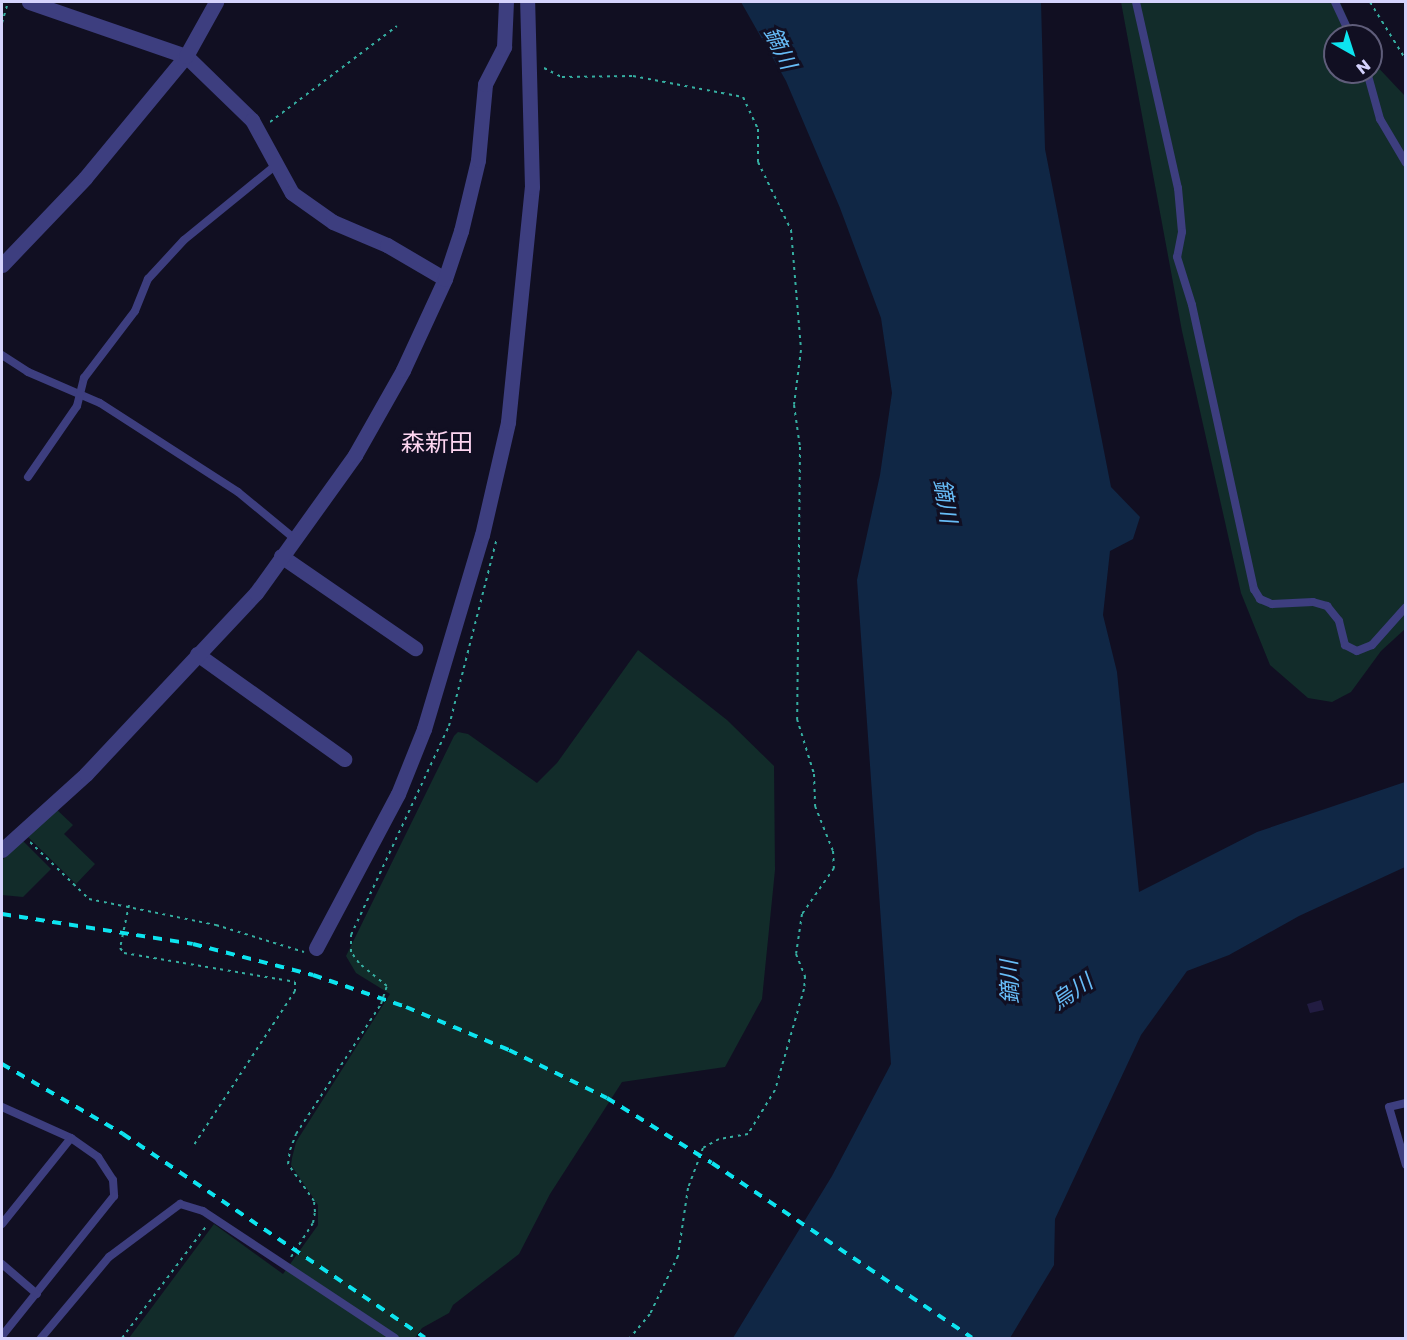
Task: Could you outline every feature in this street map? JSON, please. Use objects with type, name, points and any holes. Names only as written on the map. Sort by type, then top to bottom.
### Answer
[{"type":"street","points":[[29,2],[186,56],[252,120],[292,193],[333,222],[387,245],[445,279]]},
{"type":"street","points":[[2,265],[85,178],[186,56],[216,2]]},
{"type":"street","points":[[3,847],[22,834],[86,774],[256,593],[355,455],[403,370],[445,279],[478,160],[485,84],[504,47],[506,2]]},
{"type":"street","points":[[316,948],[398,794],[424,729],[482,535],[507,422],[521,323],[532,187],[527,2]]},
{"type":"street","points":[[281,556],[415,648]]},
{"type":"street","points":[[197,654],[344,759]]},
{"type":"lane","points":[[1136,2],[1178,188],[1182,232],[1177,256],[1192,305],[1254,589],[1260,599],[1272,604],[1312,602],[1326,606],[1339,621],[1345,645],[1357,651],[1371,645],[1406,607]]},
{"type":"lane","points":[[1335,2],[1345,24]]},
{"type":"lane","points":[[1370,84],[1380,119],[1406,163]]},
{"type":"lane","points":[[28,477],[77,406],[84,378],[135,311],[148,279],[184,240],[276,165]]},
{"type":"lane","points":[[2,356],[28,372],[100,403],[238,492],[296,540]]},
{"type":"lane","points":[[1406,1103],[1389,1107],[1406,1165]]},
{"type":"lane","points":[[2,1107],[71,1138],[107,1167],[114,1196],[2,1336]]},
{"type":"lane","points":[[2,1224],[71,1138]]},
{"type":"lane","points":[[41,1338],[109,1257],[125,1249],[170,1208],[191,1205],[395,1338]]},
{"type":"lane","points":[[2,1264],[37,1294]]},
{"type":"path","points":[[2,23],[8,2]]},
{"type":"path","points":[[1370,2],[1406,60]]},
{"type":"path","points":[[258,131],[397,26]]},
{"type":"path","points":[[543,58],[544,69],[562,77],[633,76],[743,97],[758,129],[758,162],[791,230],[801,350],[795,405],[800,447],[797,719],[814,774],[815,806],[833,851],[834,868],[802,914],[795,954],[806,976],[775,1090],[748,1134],[719,1139],[703,1148],[688,1188],[678,1256],[650,1314],[630,1338]]},
{"type":"path","points":[[285,1266],[313,1223],[315,1212],[314,1201],[288,1164],[290,1150],[296,1134],[381,1004],[387,986],[359,963],[351,952],[351,935],[398,842],[449,726]]},
{"type":"path","points":[[22,834],[89,899],[129,905],[216,925],[298,952],[316,948]]},
{"type":"path","points":[[129,905],[120,948],[124,953],[295,982],[295,991],[193,1146]]},
{"type":"path","points":[[122,1338],[213,1218]]},
{"type":"green space","points":[[1121,2],[1340,2],[1350,24],[1323,24],[1323,84],[1383,84],[1383,73],[1405,96],[1405,629],[1381,651],[1351,692],[1332,702],[1308,698],[1270,665],[1241,593],[1182,331]]},
{"type":"green space","points":[[638,650],[727,720],[774,766],[775,870],[762,999],[725,1067],[622,1082],[550,1194],[519,1254],[453,1305],[449,1313],[422,1328],[415,1338],[129,1338],[214,1224],[283,1274],[318,1225],[318,1205],[291,1165],[296,1142],[390,994],[356,973],[346,956],[454,736],[458,732],[468,734],[537,783],[557,763]]},
{"type":"green space","points":[[55,808],[73,825],[64,834],[95,864],[76,884],[27,836]]},
{"type":"green space","points":[[23,841],[51,869],[23,897],[2,895],[2,860]]},
{"type":"water","points":[[741,2],[1041,2],[1045,149],[1111,487],[1140,517],[1133,539],[1110,551],[1103,615],[1117,672],[1139,892],[1257,832],[1405,782],[1405,867],[1299,916],[1229,955],[1187,971],[1141,1035],[1055,1219],[1054,1265],[1010,1338],[733,1338],[832,1176],[891,1064],[857,580],[880,475],[892,393],[881,318],[840,208],[786,81]]},
{"type":"building","points":[[1321,1000],[1324,1010],[1310,1013],[1307,1004]]},
{"type":"railway","points":[[2,914],[193,944],[313,975],[406,1007],[509,1050],[607,1098],[712,1163],[972,1338]]},
{"type":"railway","points":[[2,1064],[123,1134],[425,1338]]},
{"type":"district","name":"森新田","points":[[437,443]]},
{"type":"water label","name":"鏑川","points":[[780,48]]},
{"type":"water label","name":"鏑川","points":[[945,501]]},
{"type":"water label","name":"鏑川","points":[[1010,982]]},
{"type":"water label","name":"烏川","points":[[1072,992]]}]
